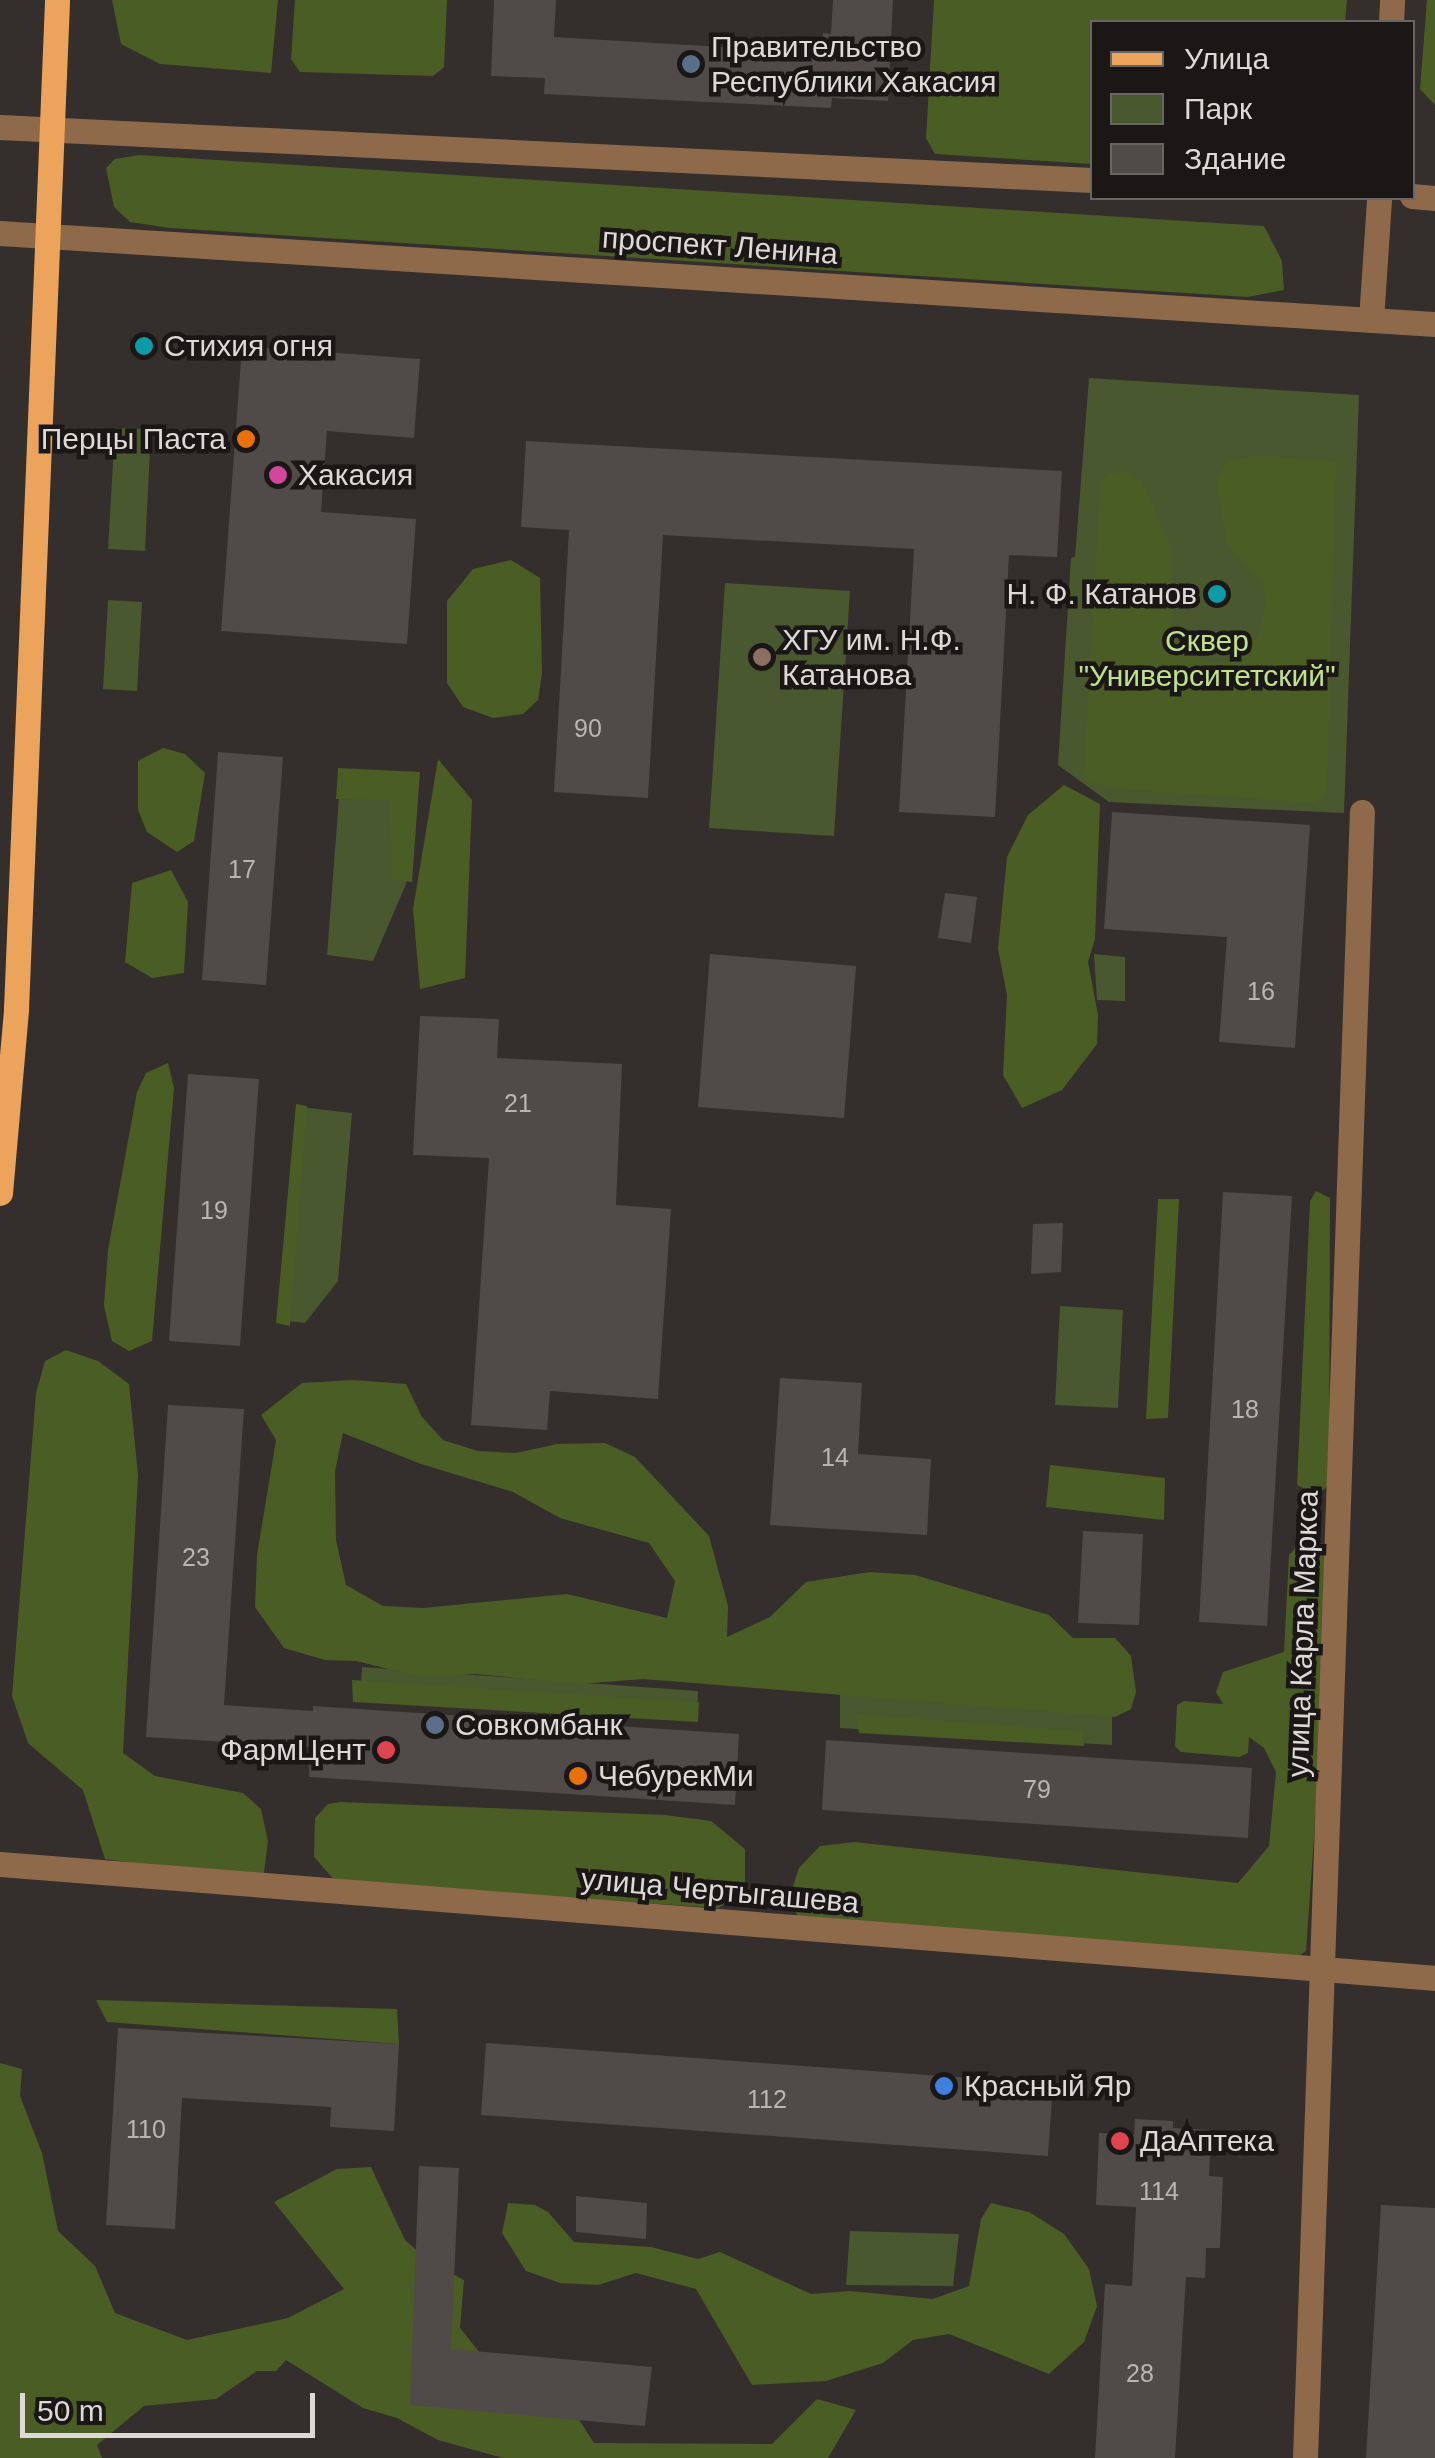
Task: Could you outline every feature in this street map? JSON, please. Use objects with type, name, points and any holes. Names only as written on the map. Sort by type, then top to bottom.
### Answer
[{"type":"main road","points":[[0,1194],[16,1009],[57,0]]},
{"type":"street","points":[[0,127],[1090,180]]},
{"type":"street","points":[[1371,320],[1379,200]]},
{"type":"street","name":"проспект Ленина","points":[[0,234],[1435,324]]},
{"type":"street","name":"улица Карла Маркса","points":[[1305,2458],[1325,1970],[1362,812]]},
{"type":"street","name":"улица Чертыгашева","points":[[0,1864],[1435,1978]]},
{"type":"green space","points":[[112,0],[278,0],[271,73],[160,64],[121,44]]},
{"type":"green space","points":[[295,0],[447,0],[444,67],[433,76],[300,72],[291,59]]},
{"type":"green space","points":[[934,0],[1347,0],[1345,20],[1090,20],[1090,164],[935,154],[926,138]]},
{"type":"green space","points":[[1427,0],[1435,0],[1435,105],[1420,89]]},
{"type":"green space","points":[[139,155],[1264,226],[1282,261],[1284,290],[1248,297],[170,228],[130,222],[114,207],[106,168],[115,159]]},
{"type":"green space","name":"Сквер \"Университетский\"","points":[[1089,378],[1359,395],[1344,813],[1109,802],[1058,765],[1071,558],[1075,557]]},
{"type":"green space","points":[[115,428],[151,429],[145,551],[108,549]]},
{"type":"green space","points":[[1258,455],[1336,462],[1327,794],[1314,803],[1115,789],[1089,782],[1084,774],[1100,482],[1108,473],[1128,472],[1141,480],[1172,549],[1172,633],[1184,651],[1206,661],[1233,662],[1246,654],[1259,633],[1265,609],[1264,586],[1227,544],[1216,479],[1228,460]]},
{"type":"green space","points":[[511,560],[540,578],[542,673],[538,700],[523,714],[493,718],[463,707],[447,683],[447,601],[473,569]]},
{"type":"green space","points":[[725,583],[850,591],[834,836],[709,828]]},
{"type":"green space","points":[[108,600],[142,602],[137,691],[103,689]]},
{"type":"green space","points":[[163,748],[185,754],[205,773],[194,841],[177,852],[147,832],[138,810],[138,761]]},
{"type":"green space","points":[[438,759],[472,800],[465,978],[420,989],[413,909]]},
{"type":"green space","points":[[338,768],[420,772],[412,882],[392,880],[390,800],[336,799]]},
{"type":"green space","points":[[341,771],[417,775],[406,884],[373,961],[327,955]]},
{"type":"green space","points":[[1064,785],[1100,804],[1095,939],[1088,962],[1098,1015],[1097,1044],[1062,1090],[1022,1108],[1003,1075],[1007,995],[998,949],[1007,857],[1028,815]]},
{"type":"green space","points":[[171,870],[188,902],[184,973],[152,978],[125,962],[132,883]]},
{"type":"green space","points":[[1094,954],[1125,957],[1125,1001],[1097,1000]]},
{"type":"green space","points":[[168,1063],[174,1088],[152,1341],[129,1351],[112,1341],[104,1306],[108,1250],[137,1092],[146,1073]]},
{"type":"green space","points":[[296,1104],[307,1106],[290,1326],[276,1323]]},
{"type":"green space","points":[[300,1107],[352,1113],[338,1281],[305,1323],[280,1320]]},
{"type":"green space","points":[[1316,1191],[1330,1198],[1329,1485],[1317,1495],[1297,1485],[1310,1201]]},
{"type":"green space","points":[[1158,1199],[1179,1199],[1168,1418],[1146,1419]]},
{"type":"green space","points":[[1060,1306],[1123,1310],[1118,1408],[1055,1405]]},
{"type":"green space","points":[[66,1350],[98,1361],[129,1384],[138,1475],[123,1753],[155,1776],[243,1793],[261,1809],[268,1841],[263,1881],[105,1859],[83,1790],[28,1743],[12,1696],[36,1393],[45,1361]]},
{"type":"green space","points":[[353,1380],[406,1384],[422,1417],[443,1440],[478,1451],[516,1453],[557,1444],[605,1443],[635,1457],[709,1536],[728,1606],[727,1637],[770,1617],[806,1582],[870,1572],[915,1575],[1049,1615],[1073,1638],[1115,1638],[1131,1656],[1136,1692],[1131,1709],[1115,1717],[643,1679],[578,1684],[476,1674],[422,1677],[356,1661],[325,1660],[284,1648],[255,1607],[257,1555],[276,1440],[261,1415],[302,1383]],"holes":[[[343,1433],[421,1464],[513,1492],[560,1518],[649,1543],[675,1581],[667,1618],[567,1594],[423,1608],[383,1606],[346,1585],[336,1540],[335,1471]]]},
{"type":"green space","points":[[1050,1465],[1165,1478],[1164,1520],[1046,1507]]},
{"type":"green space","points":[[1307,1535],[1327,1546],[1325,1680],[1306,1951],[1290,1962],[797,1917],[792,1889],[799,1868],[820,1846],[854,1842],[1238,1883],[1269,1846],[1276,1772],[1264,1748],[1249,1737],[1248,1753],[1239,1757],[1181,1752],[1175,1746],[1177,1705],[1184,1701],[1223,1704],[1216,1692],[1223,1672],[1284,1652],[1289,1555]]},
{"type":"green space","points":[[362,1667],[698,1691],[697,1718],[360,1697]]},
{"type":"green space","points":[[352,1680],[699,1702],[698,1722],[353,1702]]},
{"type":"green space","points":[[840,1685],[1112,1705],[1112,1745],[840,1728]]},
{"type":"green space","points":[[856,1714],[1083,1731],[1084,1746],[859,1733]]},
{"type":"green space","points":[[328,1804],[665,1815],[711,1821],[745,1849],[745,1882],[734,1899],[718,1908],[336,1882],[314,1857],[315,1818]]},
{"type":"green space","points":[[96,2000],[397,2009],[399,2044],[107,2022]]},
{"type":"green space","points":[[0,2063],[22,2069],[20,2096],[42,2153],[58,2231],[95,2266],[115,2313],[187,2340],[288,2318],[344,2289],[274,2202],[337,2169],[371,2167],[405,2240],[431,2263],[464,2280],[460,2328],[489,2364],[560,2390],[594,2443],[772,2444],[817,2399],[856,2410],[828,2458],[503,2458],[438,2440],[397,2418],[363,2408],[286,2360],[276,2371],[257,2371],[216,2399],[144,2406],[97,2445],[102,2458],[0,2458]]},
{"type":"green space","points":[[508,2203],[535,2205],[548,2212],[574,2242],[651,2247],[698,2259],[720,2252],[811,2294],[850,2291],[933,2299],[969,2286],[981,2219],[991,2203],[1029,2212],[1064,2234],[1089,2269],[1097,2306],[1084,2342],[1049,2374],[949,2334],[913,2340],[883,2363],[826,2381],[752,2385],[696,2289],[636,2273],[598,2285],[560,2283],[526,2271],[502,2233]]},
{"type":"green space","points":[[850,2231],[959,2234],[953,2286],[846,2285]]},
{"type":"building","name":"Правительство Республики Хакасия","points":[[494,0],[556,0],[554,37],[822,53],[823,33],[831,34],[833,0],[893,0],[888,101],[832,98],[831,108],[544,94],[545,78],[491,76]]},
{"type":"building","name":"Хакасия","points":[[242,346],[420,359],[414,438],[327,431],[321,512],[416,519],[407,644],[221,631]]},
{"type":"building","points":[[526,441],[1062,471],[1057,557],[1009,555],[995,817],[899,812],[914,549],[663,535],[648,798],[554,792],[569,530],[521,527]]},
{"type":"building","points":[[218,752],[283,757],[266,985],[202,980]]},
{"type":"building","points":[[1112,812],[1310,825],[1295,1048],[1219,1042],[1227,937],[1104,929]]},
{"type":"building","points":[[945,893],[977,897],[971,943],[938,938]]},
{"type":"building","points":[[710,954],[856,966],[844,1118],[698,1107]]},
{"type":"building","points":[[420,1016],[499,1019],[497,1058],[622,1064],[616,1205],[671,1209],[658,1399],[550,1391],[547,1430],[471,1425],[489,1158],[413,1155]]},
{"type":"building","points":[[188,1074],[259,1079],[240,1346],[169,1341]]},
{"type":"building","points":[[1223,1192],[1292,1196],[1267,1626],[1199,1622]]},
{"type":"building","points":[[1063,1223],[1061,1272],[1031,1274],[1033,1224]]},
{"type":"building","points":[[780,1378],[862,1383],[858,1454],[931,1459],[927,1535],[770,1525]]},
{"type":"building","points":[[168,1405],[244,1409],[224,1705],[313,1711],[313,1706],[739,1734],[735,1805],[309,1777],[310,1747],[146,1737]]},
{"type":"building","points":[[1083,1531],[1143,1534],[1139,1625],[1078,1623]]},
{"type":"building","points":[[826,1740],[1252,1768],[1248,1838],[822,1810]]},
{"type":"building","points":[[118,2028],[399,2044],[394,2131],[330,2127],[331,2107],[182,2098],[175,2229],[106,2225]]},
{"type":"building","points":[[486,2043],[1053,2084],[1048,2156],[481,2115]]},
{"type":"building","points":[[1135,2119],[1173,2121],[1173,2128],[1211,2130],[1209,2176],[1223,2177],[1220,2248],[1206,2248],[1205,2278],[1186,2277],[1175,2458],[1095,2458],[1105,2284],[1132,2286],[1136,2207],[1096,2205],[1099,2133],[1134,2135]]},
{"type":"building","points":[[419,2166],[459,2168],[451,2349],[652,2367],[645,2426],[410,2405]]},
{"type":"building","points":[[576,2196],[647,2203],[646,2239],[576,2232]]},
{"type":"building","points":[[1381,2205],[1435,2208],[1435,2458],[1366,2458]]},
{"type":"place","name":"Правительство Республики Хакасия","points":[[691,64]]},
{"type":"place","name":"Стихия огня","points":[[144,346]]},
{"type":"place","name":"Перцы Паста","points":[[246,439]]},
{"type":"place","name":"Хакасия","points":[[278,475]]},
{"type":"place","name":"Н. Ф. Катанов","points":[[1217,594]]},
{"type":"place","name":"ХГУ им. Н.Ф. Катанова","points":[[762,657]]},
{"type":"place","name":"Совкомбанк","points":[[435,1725]]},
{"type":"place","name":"ФармЦент","points":[[386,1750]]},
{"type":"place","name":"ЧебурекМи","points":[[578,1776]]},
{"type":"place","name":"Красный Яр","points":[[944,2086]]},
{"type":"place","name":"ДаАптека","points":[[1120,2141]]}]
